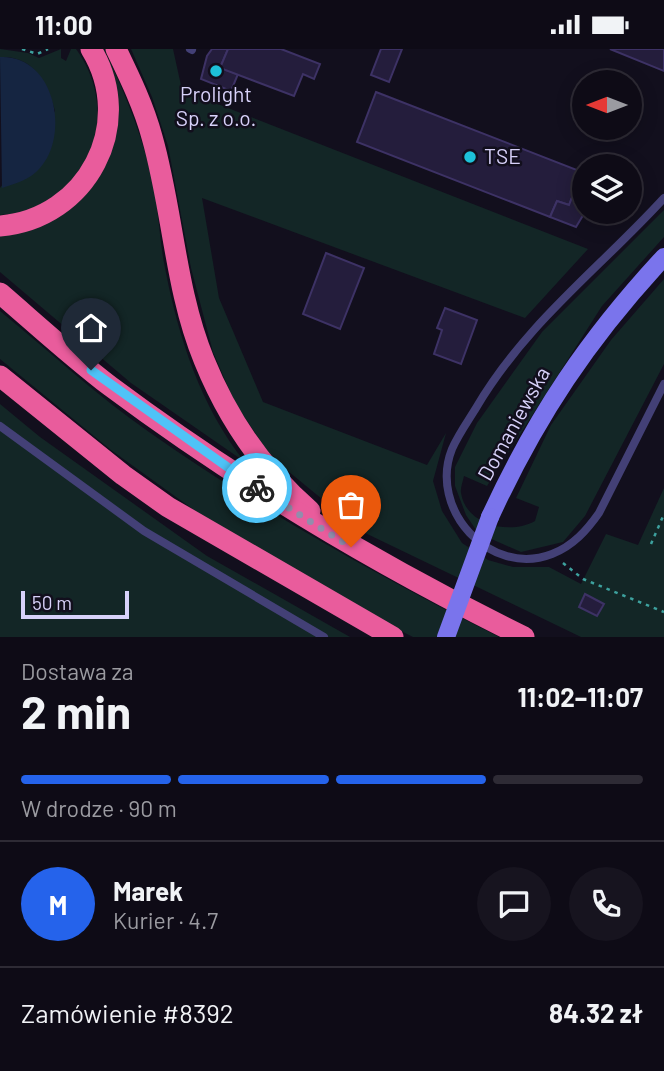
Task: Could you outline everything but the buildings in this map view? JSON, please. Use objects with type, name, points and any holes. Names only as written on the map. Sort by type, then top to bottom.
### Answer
[{"type":"highway","points":[[0,226],[27,222],[56,208],[73,196],[97,163],[108,130],[109,101],[102,69],[91,49]]},
{"type":"highway","points":[[116,49],[152,137],[188,307],[204,358],[232,418],[261,460],[302,503],[351,547]]},
{"type":"highway","points":[[0,293],[109,385],[242,478],[351,547],[416,584],[524,637]]},
{"type":"highway","points":[[0,376],[123,475],[168,507],[393,637]]},
{"type":"main road","name":"Domaniewska","points":[[446,637],[490,517],[515,462],[573,365],[604,324],[664,257]]},
{"type":"lane","points":[[664,198],[565,293],[521,341],[487,389],[452,449],[447,468],[451,506],[474,540],[497,552],[517,558],[535,559],[552,554],[586,531],[599,513],[664,384]]},
{"type":"lane","points":[[0,426],[144,531],[324,637]]},
{"type":"path","points":[[22,49],[37,54],[48,49]]},
{"type":"path","points":[[651,544],[664,515]]},
{"type":"path","points":[[552,554],[583,579],[664,612]]},
{"type":"green space","points":[[0,49],[28,53],[39,58],[61,49],[61,58],[66,61],[71,49],[76,49],[89,71],[96,94],[97,117],[94,140],[86,162],[72,181],[55,197],[32,209],[0,215],[0,188],[55,111],[48,90],[37,73],[22,61],[0,57]]},
{"type":"green space","points":[[100,49],[104,49],[120,84],[146,157],[155,194],[165,268],[184,345],[204,395],[229,441],[245,462],[131,383],[0,272],[0,235],[42,224],[77,202],[103,169],[112,149],[117,127],[117,107]]},
{"type":"green space","points":[[131,49],[173,49],[182,90],[588,249],[525,318],[202,198],[219,298],[263,402],[427,465],[446,433],[433,481],[442,511],[462,543],[488,560],[513,567],[549,567],[581,584],[606,534],[638,545],[664,488],[664,637],[581,637],[361,531],[272,458],[235,403],[213,352],[191,268],[168,146],[152,97]]},
{"type":"green space","points":[[664,210],[664,237],[602,306],[487,486],[464,476],[461,491],[465,504],[480,520],[502,527],[525,525],[535,521],[539,507],[516,498],[551,425],[611,340],[664,279],[664,364],[585,516],[563,542],[521,552],[478,533],[466,515],[455,486],[455,467],[477,423],[542,332]]},
{"type":"green space","points":[[0,311],[111,404],[191,461],[320,541],[499,637],[413,637],[201,515],[111,450],[0,359]]},
{"type":"green space","points":[[0,404],[40,437],[207,556],[350,637],[0,637]]},
{"type":"water","points":[[0,57],[18,60],[33,68],[45,82],[55,117],[54,136],[49,153],[40,168],[18,183],[2,188]]},
{"type":"way so far","points":[[257,488],[351,547]]},
{"type":"place","name":"Prolight Sp. z o.o.","points":[[216,71]]},
{"type":"place","name":"TSE","points":[[470,157]]},
{"type":"route","points":[[91,370],[257,488]]}]
